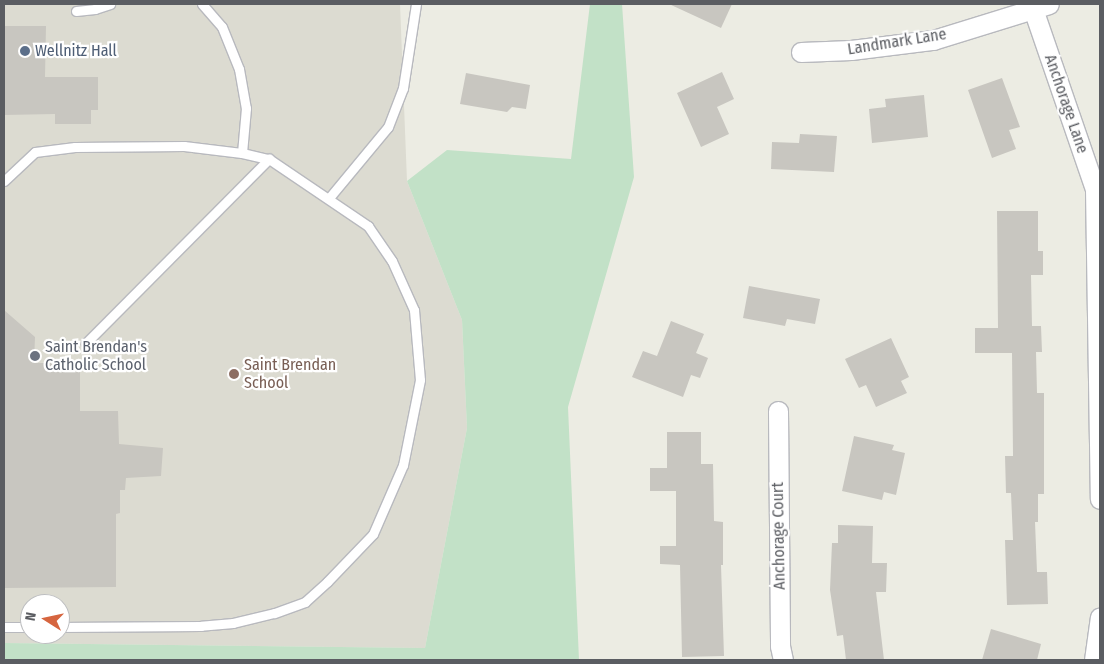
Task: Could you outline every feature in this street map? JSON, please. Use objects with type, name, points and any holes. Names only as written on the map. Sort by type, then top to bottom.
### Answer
[{"type":"street","name":"Landmark Lane","points":[[801,52],[851,50],[933,40],[1041,6]]},
{"type":"street","name":"Anchorage Lane","points":[[1041,6],[1095,189],[1100,500]]},
{"type":"street","name":"Anchorage Court","points":[[778,411],[780,646],[783,660]]},
{"type":"street","points":[[1094,660],[1100,617]]},
{"type":"lane","points":[[76,11],[95,9],[110,4]]},
{"type":"lane","points":[[202,4],[222,27],[239,69],[246,108],[242,153]]},
{"type":"lane","points":[[330,198],[388,127],[403,88],[416,4]]},
{"type":"lane","points":[[4,180],[35,152],[75,147],[184,146],[242,153],[269,159],[330,198],[368,226],[392,261],[414,310],[420,380],[403,465],[372,534],[327,582],[305,602],[274,613],[233,623],[201,626],[70,627]]},
{"type":"lane","points":[[86,344],[269,159]]},
{"type":"lane","points":[[4,627],[20,627]]},
{"type":"shaded area","name":"Saint Brendan School","points":[[4,4],[400,4],[407,181],[462,320],[467,428],[425,648],[70,644],[70,594],[20,594],[20,643],[4,643]]},
{"type":"green space","points":[[590,4],[622,4],[634,177],[568,407],[579,660],[4,660],[4,643],[425,648],[467,428],[462,320],[407,181],[447,150],[571,159]]},
{"type":"building","points":[[669,4],[732,4],[721,28]]},
{"type":"building","name":"Wellnitz Hall","points":[[4,26],[46,26],[45,77],[98,77],[98,110],[91,110],[91,124],[55,124],[55,114],[4,115]]},
{"type":"building","points":[[722,72],[734,99],[717,107],[729,134],[701,147],[677,93]]},
{"type":"building","points":[[466,73],[530,85],[526,109],[512,107],[507,112],[460,104]]},
{"type":"building","points":[[1002,78],[1020,127],[1009,130],[1016,149],[992,158],[968,90]]},
{"type":"building","points":[[924,95],[928,137],[872,143],[869,109],[886,107],[885,99]]},
{"type":"building","points":[[800,134],[837,136],[834,172],[771,169],[772,142],[799,143]]},
{"type":"building","points":[[997,211],[1038,211],[1038,251],[1043,251],[1043,275],[1031,275],[1032,326],[1041,326],[1042,352],[1036,352],[1037,393],[1044,393],[1044,494],[1038,494],[1038,522],[1035,522],[1037,572],[1047,572],[1048,604],[1007,605],[1005,540],[1013,540],[1011,493],[1006,493],[1005,456],[1013,456],[1012,353],[975,353],[975,328],[998,328]]},
{"type":"building","points":[[749,286],[820,299],[815,324],[787,319],[785,326],[743,318]]},
{"type":"building","points":[[4,310],[35,337],[34,363],[80,363],[80,411],[118,411],[119,444],[163,448],[161,476],[126,478],[125,490],[120,490],[120,513],[116,514],[116,587],[4,588]]},
{"type":"building","points":[[671,321],[704,334],[696,353],[708,358],[700,378],[691,375],[683,397],[632,377],[643,351],[657,356]]},
{"type":"building","points":[[891,338],[909,377],[901,381],[907,393],[876,407],[866,385],[859,388],[845,359]]},
{"type":"building","points":[[667,432],[701,432],[701,464],[713,464],[714,521],[723,522],[723,565],[721,565],[724,656],[682,657],[680,565],[660,564],[660,546],[676,546],[676,491],[650,491],[650,468],[667,468]]},
{"type":"building","points":[[854,436],[894,445],[892,450],[905,453],[896,495],[884,492],[882,500],[842,491]]},
{"type":"building","points":[[838,525],[873,526],[872,563],[887,563],[886,592],[876,592],[884,660],[846,660],[843,635],[837,636],[830,590],[832,543],[838,543]]},
{"type":"building","points":[[991,629],[1041,644],[1037,660],[982,660]]},
{"type":"place","name":"Wellnitz Hall","points":[[25,51]]},
{"type":"place","name":"Saint Brendan's Catholic School","points":[[35,356]]},
{"type":"place","name":"Saint Brendan School","points":[[234,374]]}]
